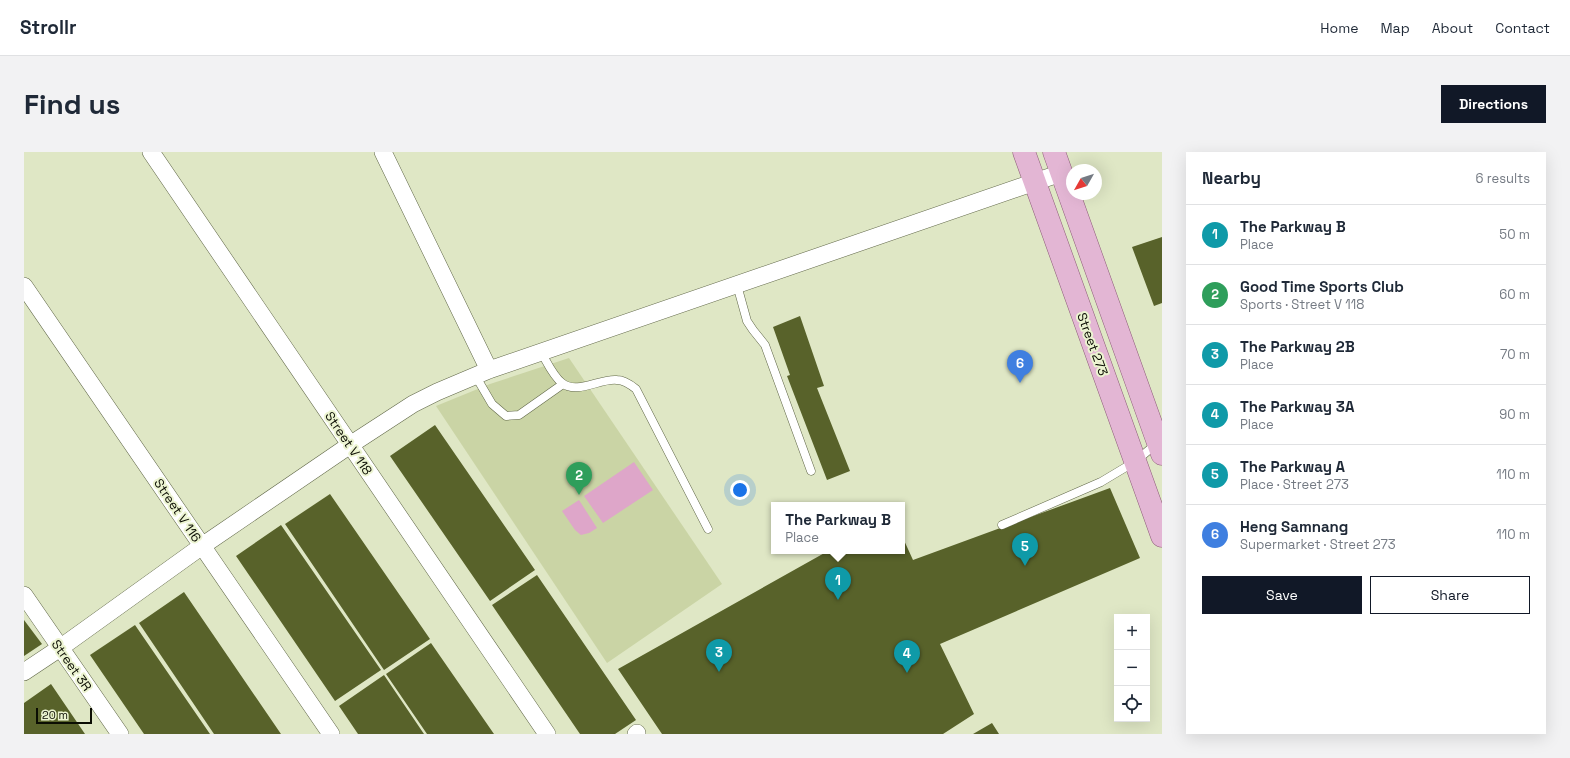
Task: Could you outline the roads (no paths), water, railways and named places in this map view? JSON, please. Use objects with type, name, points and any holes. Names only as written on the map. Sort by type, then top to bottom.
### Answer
[{"type":"main road","name":"Street 273","points":[[1024,152],[1162,536]]},
{"type":"main road","points":[[1054,152],[1160,448]]},
{"type":"street","name":"Street V 118","points":[[151,152],[547,734]]},
{"type":"street","points":[[382,152],[482,373]]},
{"type":"street","points":[[24,672],[60,648],[202,546],[350,445],[413,404],[437,392],[482,373],[541,352],[1061,173]]},
{"type":"street","name":"Street V 116","points":[[24,286],[331,734]]},
{"type":"street","name":"Street 3R","points":[[24,595],[120,734]]},
{"type":"lane","points":[[737,285],[747,321],[752,330],[766,345],[811,471]]},
{"type":"lane","points":[[541,352],[559,380],[570,387],[617,380],[636,389],[708,529]]},
{"type":"lane","points":[[482,373],[492,404],[506,416],[519,415],[564,384]]},
{"type":"lane","points":[[1002,525],[1101,482],[1160,448]]},
{"type":"place","name":"Heng Samnang","points":[[1020,383]]},
{"type":"place","name":"Good Time Sports Club","points":[[579,495]]},
{"type":"place","name":"The Parkway A","points":[[1025,566]]},
{"type":"place","name":"The Parkway B","points":[[838,600]]},
{"type":"place","name":"The Parkway 2B","points":[[719,672]]},
{"type":"place","name":"The Parkway 3A","points":[[907,673]]}]
